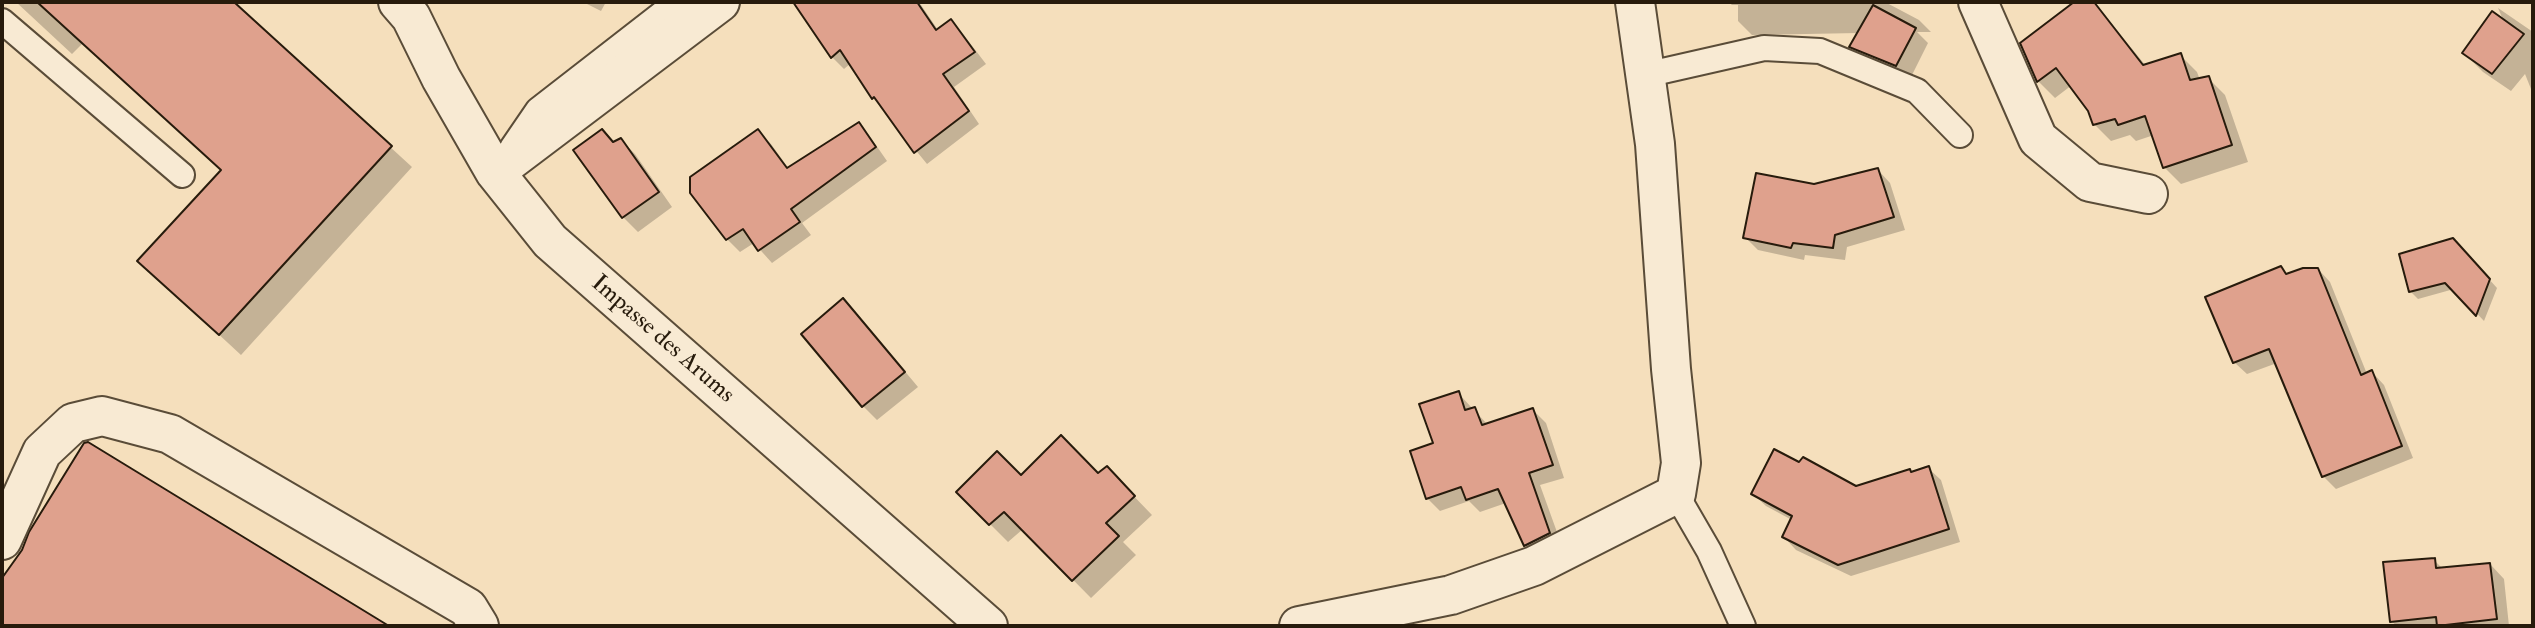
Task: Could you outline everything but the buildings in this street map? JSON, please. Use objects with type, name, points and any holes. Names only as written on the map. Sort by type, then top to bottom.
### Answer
[{"type":"street","name":"Impasse des Arums","points":[[398,2],[411,17],[441,78],[495,172],[550,241],[988,626]]},
{"type":"street","points":[[495,172],[720,2]]},
{"type":"street","points":[[1299,626],[1451,595],[1534,566],[1676,494],[1681,463],[1671,369],[1655,144],[1635,2]]},
{"type":"street","points":[[1978,2],[2038,139],[2090,182],[2148,194]]},
{"type":"street","points":[[2,540],[42,452],[73,423],[102,416],[170,434],[468,608],[479,626]]},
{"type":"lane","points":[[495,172],[538,110],[677,2]]},
{"type":"lane","points":[[2,21],[182,175]]},
{"type":"lane","points":[[1646,75],[1763,48],[1820,51],[1917,92],[1960,135]]},
{"type":"lane","points":[[1676,494],[1709,551],[1743,626]]}]
